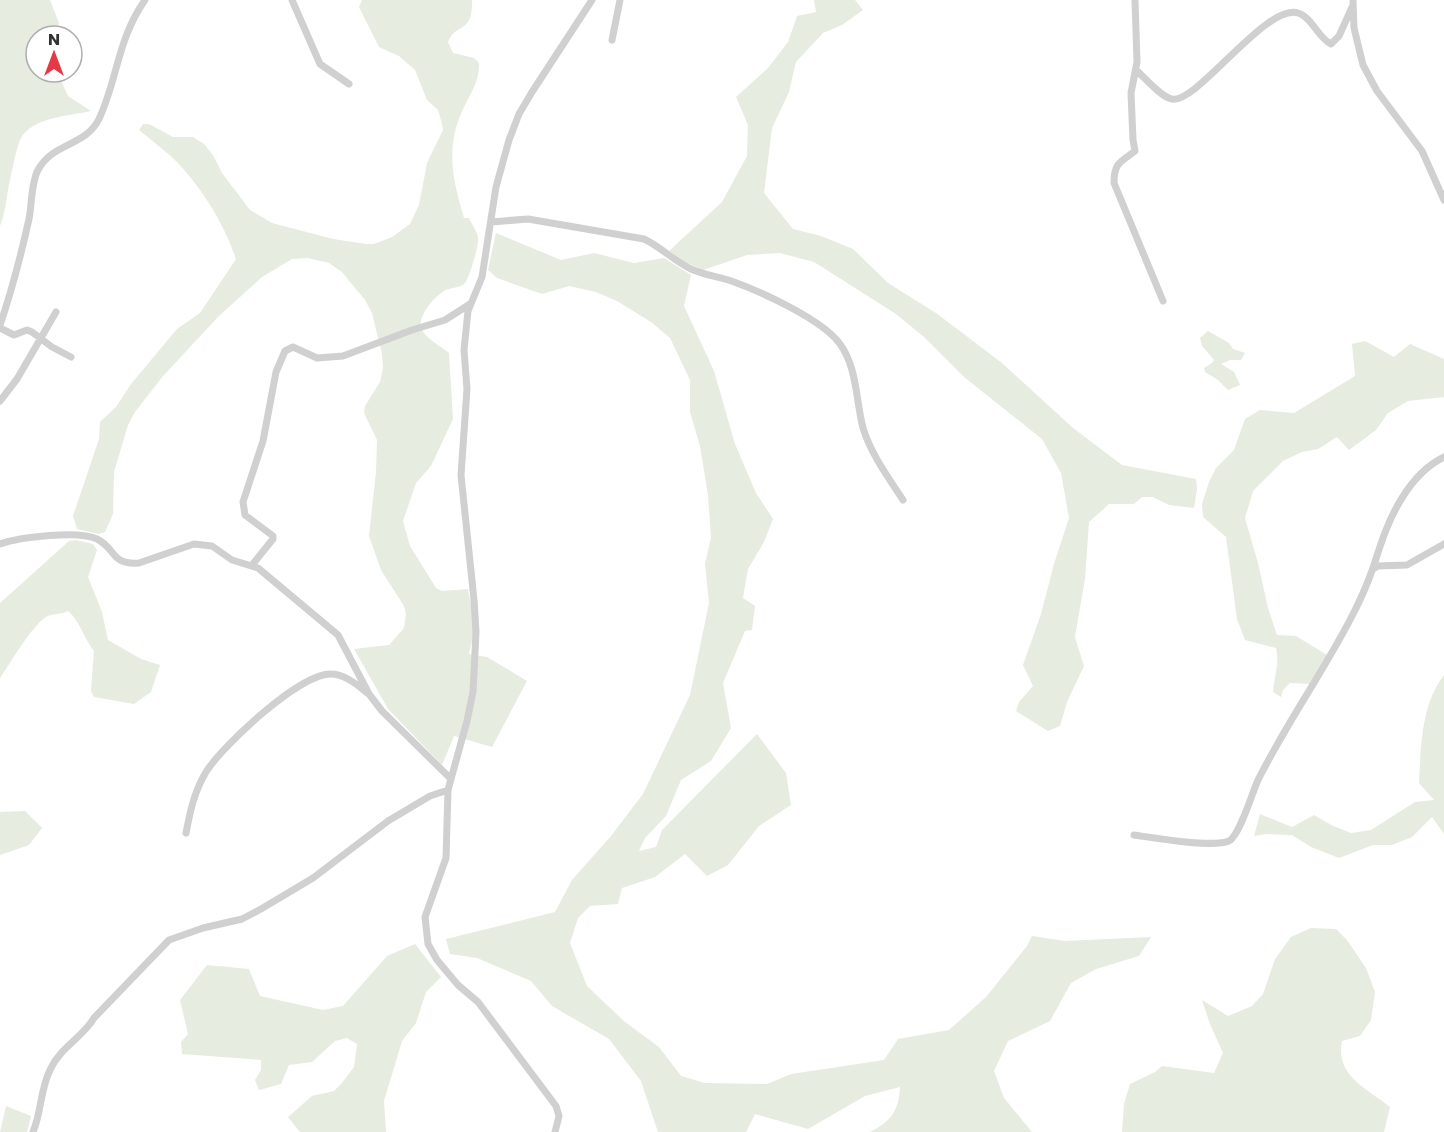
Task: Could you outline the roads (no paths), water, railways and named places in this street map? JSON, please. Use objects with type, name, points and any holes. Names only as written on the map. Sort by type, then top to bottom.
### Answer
[{"type":"street","points":[[71,357],[27,330],[14,335],[0,326],[21,255],[37,172],[46,157],[85,137],[94,129],[110,88],[124,37],[145,0]]},
{"type":"street","points":[[292,0],[320,64],[349,84]]},
{"type":"street","points":[[555,1132],[559,1116],[556,1106],[478,1002],[458,985],[437,960],[428,944],[425,917],[446,858],[448,790],[471,707],[476,659],[473,588],[461,475],[467,389],[464,350],[466,321],[470,304],[482,277],[501,162],[519,114],[592,0]]},
{"type":"street","points":[[612,40],[620,0]]},
{"type":"street","points":[[1135,0],[1136,70],[1131,93],[1135,151],[1118,165],[1114,173],[1114,183],[1163,301]]},
{"type":"street","points":[[1136,70],[1166,96],[1172,99],[1179,98],[1189,94],[1238,47],[1280,16],[1292,12],[1302,15],[1331,44],[1339,36],[1353,2]]},
{"type":"street","points":[[1353,2],[1354,28],[1363,65],[1377,92],[1422,151],[1444,200]]},
{"type":"street","points":[[490,222],[528,219],[644,239],[657,245],[693,270],[736,283],[810,319],[840,344],[848,362],[863,428],[870,447],[903,500]]},
{"type":"street","points":[[252,565],[273,536],[245,515],[243,502],[263,441],[276,372],[285,351],[293,347],[317,358],[343,356],[445,320],[470,304]]},
{"type":"street","points":[[0,401],[16,379],[56,312]]},
{"type":"street","points":[[1134,835],[1222,843],[1237,834],[1258,780],[1329,660],[1352,616],[1373,569],[1386,527],[1416,479],[1431,463],[1444,457]]},
{"type":"street","points":[[0,544],[45,536],[87,536],[96,538],[106,545],[120,561],[131,564],[194,544],[202,544],[212,546],[238,562],[252,565],[338,635],[369,694],[401,732],[451,779]]},
{"type":"street","points":[[1373,569],[1378,566],[1407,565],[1444,544]]},
{"type":"street","points":[[186,834],[191,804],[207,771],[235,737],[270,706],[302,685],[326,674],[344,677],[369,694]]},
{"type":"street","points":[[33,1132],[40,1113],[44,1086],[50,1068],[59,1055],[88,1028],[94,1018],[169,940],[203,928],[242,919],[261,909],[313,878],[388,821],[430,796],[448,790]]}]
